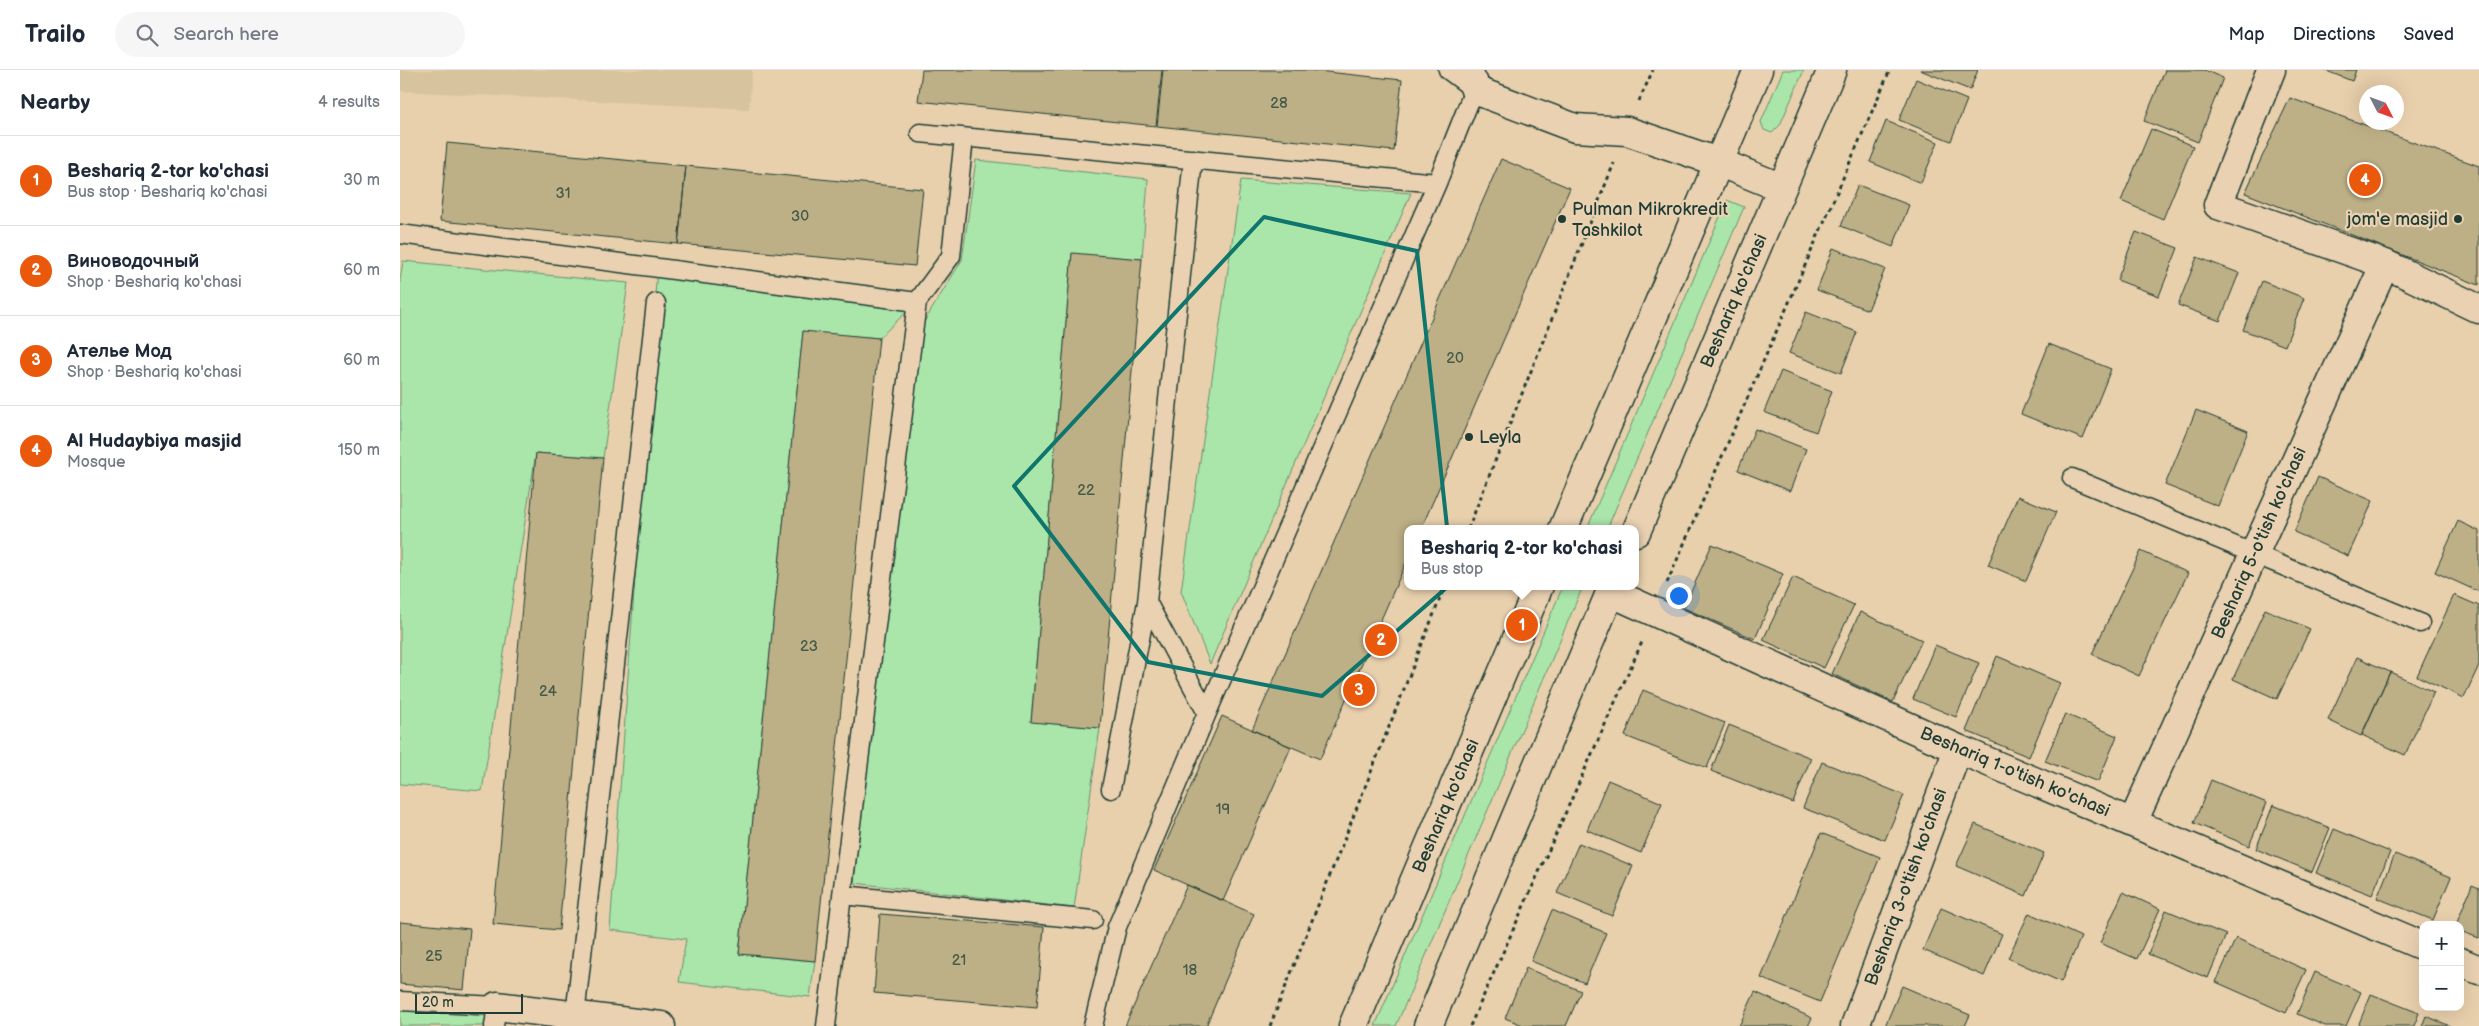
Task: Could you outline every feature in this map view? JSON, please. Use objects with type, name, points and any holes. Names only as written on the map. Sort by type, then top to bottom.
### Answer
[{"type":"street","points":[[1565,525],[1758,70]]},
{"type":"street","name":"Beshariq ko'chasi","points":[[1639,525],[1832,70]]},
{"type":"street","points":[[2272,70],[2218,205],[2385,264],[2479,309]]},
{"type":"street","points":[[1474,77],[1575,128],[1627,131],[1718,162],[1782,188]]},
{"type":"street","name":"Beshariq 5-o'tish ko'chasi","points":[[2133,822],[2385,264]]},
{"type":"street","name":"Beshariq ko'chasi","points":[[1353,1026],[1537,590]]},
{"type":"street","points":[[1428,1026],[1612,590]]},
{"type":"street","name":"Beshariq 1-o'tish ko'chasi","points":[[1614,590],[1655,613],[1958,749],[2419,944]]},
{"type":"street","name":"Beshariq 3-o'tish ko'chasi","points":[[1855,1026],[1958,749]]},
{"type":"street","points":[[2464,964],[2479,970]]},
{"type":"street","points":[[495,1016],[575,1016],[602,1022],[661,1026]]},
{"type":"lane","points":[[1093,1026],[1117,927],[1207,713],[1437,183],[1474,77],[1448,70]]},
{"type":"lane","points":[[920,133],[1437,183]]},
{"type":"lane","points":[[826,1026],[917,302],[951,256],[964,138]]},
{"type":"lane","points":[[1111,789],[1147,602],[1193,159]]},
{"type":"lane","points":[[400,234],[917,302]]},
{"type":"lane","points":[[575,1016],[656,303]]},
{"type":"lane","points":[[2072,478],[2420,623]]},
{"type":"lane","points":[[1147,602],[1207,713]]},
{"type":"lane","points":[[842,895],[1093,920]]},
{"type":"lane","points":[[400,1001],[495,1016]]},
{"type":"path","points":[[1470,525],[1653,70]]},
{"type":"path","points":[[1470,1026],[1655,613],[1890,70]]},
{"type":"path","points":[[1270,1026],[1443,590]]},
{"type":"highlighted area","points":[[1264,217],[1417,251],[1453,582],[1322,696],[1148,662],[1014,486]]},
{"type":"shaded area","points":[[400,70],[752,70],[749,109],[400,91]]},
{"type":"green space","points":[[1783,70],[1804,70],[1780,125],[1772,133],[1764,130],[1761,122]]},
{"type":"green space","points":[[976,160],[1148,179],[1142,259],[1072,254],[1031,721],[1100,728],[1074,908],[854,883],[913,340],[962,260]]},
{"type":"green space","points":[[1241,180],[1411,193],[1210,664],[1181,591]]},
{"type":"green space","points":[[1727,200],[1744,207],[1609,525],[1589,525]]},
{"type":"green space","points":[[403,261],[628,283],[603,458],[536,453],[482,791],[400,784],[400,280]]},
{"type":"green space","points":[[657,268],[917,302],[879,338],[803,332],[739,954],[815,961],[810,997],[679,982],[686,939],[610,930]]},
{"type":"green space","points":[[1561,590],[1581,590],[1396,1026],[1375,1026]]},
{"type":"green space","points":[[400,1001],[497,1006],[494,1026],[400,1026]]},
{"type":"building","points":[[922,70],[1162,70],[1156,126],[918,101]]},
{"type":"building","points":[[1163,70],[1308,70],[1402,80],[1394,151],[1157,126]]},
{"type":"building","points":[[1920,70],[1978,70],[1970,90]]},
{"type":"building","points":[[2165,70],[2204,70],[2223,78],[2198,142],[2144,121]]},
{"type":"building","points":[[2324,70],[2356,70],[2352,81]]},
{"type":"building","points":[[1916,79],[1967,100],[1951,141],[1899,120]]},
{"type":"building","points":[[2290,98],[2359,123],[2359,130],[2379,130],[2479,166],[2479,285],[2245,193]]},
{"type":"building","points":[[1886,121],[1938,142],[1921,183],[1870,162]]},
{"type":"building","points":[[2151,129],[2193,146],[2163,219],[2121,201]]},
{"type":"building","points":[[447,143],[686,166],[678,244],[440,221]]},
{"type":"building","points":[[1501,159],[1570,188],[1423,525],[1404,525],[1404,567],[1320,759],[1252,730]]},
{"type":"building","points":[[686,166],[923,189],[915,266],[678,244]]},
{"type":"building","points":[[1858,185],[1909,205],[1893,247],[1841,226]]},
{"type":"building","points":[[2136,232],[2178,248],[2159,296],[2117,280]]},
{"type":"building","points":[[1833,248],[1885,269],[1868,310],[1817,290]]},
{"type":"building","points":[[1072,253],[1142,259],[1100,728],[1031,722]]},
{"type":"building","points":[[2197,257],[2239,273],[2220,321],[2178,305]]},
{"type":"building","points":[[2262,281],[2304,298],[2285,346],[2243,330]]},
{"type":"building","points":[[1806,312],[1857,332],[1841,373],[1789,353]]},
{"type":"building","points":[[803,331],[879,338],[815,961],[739,954]]},
{"type":"building","points":[[2049,344],[2111,369],[2083,439],[2021,414]]},
{"type":"building","points":[[1781,371],[1832,391],[1816,432],[1764,412]]},
{"type":"building","points":[[2196,410],[2248,431],[2218,506],[2165,485]]},
{"type":"building","points":[[1755,429],[1806,449],[1790,491],[1738,470]]},
{"type":"building","points":[[536,453],[603,458],[559,930],[493,924]]},
{"type":"building","points":[[2318,477],[2373,501],[2348,556],[2294,532]]},
{"type":"building","points":[[2018,496],[2056,512],[2026,581],[1988,565]]},
{"type":"building","points":[[2458,521],[2479,531],[2479,592],[2435,572]]},
{"type":"building","points":[[1712,544],[1783,574],[1755,639],[1684,608]]},
{"type":"building","points":[[2141,551],[2188,573],[2139,676],[2092,654]]},
{"type":"building","points":[[1793,577],[1854,605],[1824,668],[1763,640]]},
{"type":"building","points":[[2454,595],[2479,606],[2479,665],[2464,698],[2417,676]]},
{"type":"building","points":[[2265,609],[2310,629],[2277,699],[2233,679]]},
{"type":"building","points":[[1860,612],[1922,640],[1893,702],[1832,674]]},
{"type":"building","points":[[1935,645],[1979,663],[1956,717],[1913,699]]},
{"type":"building","points":[[1997,656],[2060,683],[2029,757],[1966,731]]},
{"type":"building","points":[[2357,657],[2390,672],[2361,736],[2328,720]]},
{"type":"building","points":[[2390,672],[2434,692],[2405,755],[2362,735]]},
{"type":"building","points":[[1643,690],[1725,723],[1707,768],[1625,736]]},
{"type":"building","points":[[2065,714],[2117,736],[2098,782],[2045,761]]},
{"type":"building","points":[[1222,716],[1291,747],[1223,901],[1154,870]]},
{"type":"building","points":[[1729,725],[1811,758],[1793,803],[1711,771]]},
{"type":"building","points":[[1822,762],[1904,795],[1885,840],[1803,808]]},
{"type":"building","points":[[1608,780],[1662,803],[1641,853],[1587,830]]},
{"type":"building","points":[[2211,780],[2267,803],[2249,846],[2194,823]]},
{"type":"building","points":[[2273,805],[2330,828],[2312,872],[2256,849]]},
{"type":"building","points":[[1975,824],[2044,853],[2026,896],[1956,866]]},
{"type":"building","points":[[2334,829],[2390,852],[2372,895],[2316,873]]},
{"type":"building","points":[[1821,833],[1880,857],[1820,1002],[1761,978]]},
{"type":"building","points":[[1579,843],[1633,866],[1612,916],[1557,893]]},
{"type":"building","points":[[2395,854],[2451,877],[2433,920],[2377,898]]},
{"type":"building","points":[[1187,885],[1254,914],[1206,1026],[1125,1026]]},
{"type":"building","points":[[2472,885],[2479,888],[2479,938],[2464,932],[2464,921],[2458,921]]},
{"type":"building","points":[[2123,892],[2160,909],[2137,959],[2100,943]]},
{"type":"building","points":[[1941,908],[2002,934],[1984,976],[1923,950]]},
{"type":"building","points":[[1552,910],[1606,933],[1585,983],[1531,961]]},
{"type":"building","points":[[2166,910],[2226,935],[2208,978],[2148,954]]},
{"type":"building","points":[[2029,913],[2081,937],[2061,982],[2008,958]]},
{"type":"building","points":[[880,914],[1044,927],[1037,1007],[874,993]]},
{"type":"building","points":[[400,922],[470,929],[464,990],[400,984]]},
{"type":"building","points":[[2236,938],[2306,970],[2286,1013],[2216,982]]},
{"type":"building","points":[[1526,968],[1581,991],[1566,1026],[1525,1026],[1505,1018]]},
{"type":"building","points":[[2315,972],[2361,992],[2346,1026],[2325,1026],[2297,1014]]},
{"type":"building","points":[[1902,986],[1970,1015],[1965,1026],[1885,1026]]},
{"type":"building","points":[[1755,992],[1812,1018],[1808,1026],[1739,1026]]},
{"type":"building","points":[[2371,994],[2419,1013],[2414,1026],[2358,1026]]},
{"type":"building","points":[[2426,1016],[2450,1026],[2422,1026]]},
{"type":"place","name":"Al Hudaybiya masjid","points":[[2365,180]]},
{"type":"place","name":"Pulman Mikrokredit Tashkilot","points":[[1562,219]]},
{"type":"place","name":"jom'e masjid","points":[[2458,219]]},
{"type":"place","name":"Leyla","points":[[1469,437]]},
{"type":"place","name":"Beshariq 2-tor ko'chasi","points":[[1522,625]]},
{"type":"place","name":"Виноводочный","points":[[1381,640]]},
{"type":"place","name":"Ателье Мод","points":[[1359,690]]}]
